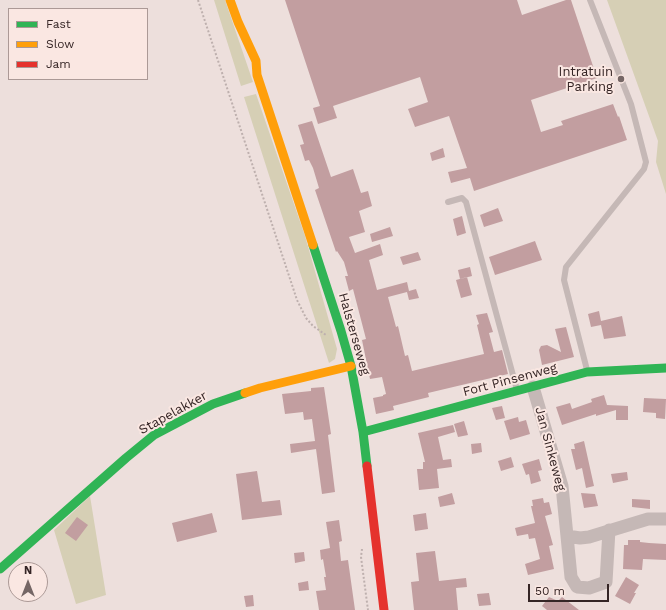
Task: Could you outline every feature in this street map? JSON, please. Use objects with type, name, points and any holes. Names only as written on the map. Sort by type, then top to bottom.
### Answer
[{"type":"street","name":"Halsterseweg","points":[[230,0],[238,22],[256,61],[257,75],[341,331],[351,366],[363,432],[384,610]]},
{"type":"street","name":"Halsterseweg","points":[[228,22],[248,63],[257,75]]},
{"type":"street","name":"Stapelakker","points":[[0,569],[154,435],[213,404],[260,388],[351,366]]},
{"type":"street","name":"Fort Pinsenweg","points":[[363,432],[588,372],[666,368]]},
{"type":"street","name":"Jan Sinkeweg","points":[[533,387],[562,486],[571,577],[577,586],[589,588],[606,582],[608,530]]},
{"type":"street","points":[[567,536],[580,538],[589,537],[648,519],[666,519]]},
{"type":"lane","points":[[588,372],[564,280],[566,267],[644,169],[646,162],[631,104],[590,0]]},
{"type":"lane","points":[[448,202],[462,198],[466,202],[517,391]]},
{"type":"path","name":"Halsterseweg","points":[[198,0],[297,300],[306,318],[329,337]]},
{"type":"shaded area","points":[[214,0],[225,0],[253,82],[241,86]]},
{"type":"shaded area","points":[[607,0],[666,0],[666,194],[656,162],[658,141]]},
{"type":"shaded area","points":[[256,94],[305,236],[337,349],[335,359],[329,363],[244,97]]},
{"type":"shaded area","points":[[90,496],[106,595],[76,604],[54,530]]},
{"type":"building","points":[[285,0],[517,0],[522,15],[566,0],[571,0],[597,78],[531,100],[541,132],[563,125],[561,121],[613,104],[618,117],[619,116],[627,140],[474,191],[470,178],[451,183],[448,172],[467,168],[449,116],[415,127],[408,109],[428,102],[420,77],[333,106],[337,118],[318,124],[313,108],[320,106]]},
{"type":"building","points":[[312,121],[331,177],[353,169],[361,193],[368,191],[372,206],[359,211],[365,232],[349,237],[355,253],[380,244],[383,255],[369,260],[377,290],[407,282],[409,291],[416,289],[419,298],[409,300],[407,292],[388,297],[396,327],[398,326],[405,356],[408,355],[412,371],[484,354],[476,315],[487,313],[493,332],[489,333],[494,352],[502,350],[508,374],[428,393],[429,397],[393,406],[394,410],[376,414],[373,398],[386,394],[382,377],[370,379],[362,340],[366,339],[353,289],[349,291],[345,276],[348,276],[344,262],[337,251],[336,252],[315,190],[319,188],[313,168],[309,160],[305,161],[300,145],[304,144],[298,125]]},
{"type":"building","points":[[443,148],[445,157],[432,161],[430,153]]},
{"type":"building","points":[[498,208],[503,221],[484,227],[480,215]]},
{"type":"building","points":[[462,216],[466,233],[457,236],[453,219]]},
{"type":"building","points":[[390,227],[393,236],[372,242],[370,234]]},
{"type":"building","points":[[535,241],[542,260],[495,275],[489,257]]},
{"type":"building","points":[[418,252],[421,260],[403,265],[400,257]]},
{"type":"building","points":[[470,267],[472,276],[460,279],[458,270]]},
{"type":"building","points":[[467,277],[472,295],[461,298],[456,280]]},
{"type":"building","points":[[599,311],[601,321],[622,316],[626,336],[604,339],[601,325],[591,327],[588,314]]},
{"type":"building","points":[[566,327],[574,357],[542,365],[539,350],[541,346],[547,345],[561,352],[555,329]]},
{"type":"building","points":[[324,387],[331,434],[328,435],[335,492],[322,494],[316,449],[291,453],[290,444],[315,441],[312,419],[304,420],[303,412],[285,414],[282,394],[311,391],[311,388]]},
{"type":"building","points":[[604,395],[607,405],[628,406],[628,420],[616,420],[616,410],[596,416],[596,414],[562,425],[556,407],[570,403],[572,409],[592,402],[591,399]]},
{"type":"building","points":[[644,398],[666,399],[665,419],[656,418],[656,413],[643,412]]},
{"type":"building","points":[[502,406],[505,418],[496,420],[492,408]]},
{"type":"building","points":[[518,417],[519,422],[526,420],[530,434],[510,440],[504,421]]},
{"type":"building","points":[[464,421],[468,435],[458,437],[454,424]]},
{"type":"building","points":[[453,425],[455,432],[438,437],[443,460],[451,459],[452,467],[437,469],[439,488],[419,490],[417,469],[423,469],[423,462],[425,462],[418,433]]},
{"type":"building","points":[[584,441],[594,486],[586,488],[582,468],[576,470],[571,449],[575,449],[574,444]]},
{"type":"building","points":[[481,443],[482,452],[472,454],[471,444]]},
{"type":"building","points":[[511,457],[514,467],[501,471],[498,461]]},
{"type":"building","points":[[539,459],[542,470],[538,471],[541,481],[531,484],[529,474],[526,475],[522,464]]},
{"type":"building","points":[[257,471],[262,502],[280,500],[282,515],[242,520],[236,474]]},
{"type":"building","points":[[627,472],[628,480],[613,483],[611,474]]},
{"type":"building","points":[[452,493],[455,504],[440,507],[438,497]]},
{"type":"building","points":[[581,493],[595,494],[598,506],[584,508]]},
{"type":"building","points":[[543,498],[544,503],[549,502],[552,514],[545,516],[553,545],[549,546],[554,569],[528,575],[525,564],[540,559],[535,538],[529,539],[528,534],[517,536],[515,528],[535,523],[531,506],[533,506],[532,500]]},
{"type":"building","points":[[632,499],[650,500],[650,509],[632,507]]},
{"type":"building","points":[[212,513],[217,532],[177,542],[172,523]]},
{"type":"building","points":[[426,513],[428,529],[415,531],[413,515]]},
{"type":"building","points":[[77,517],[88,525],[76,541],[65,533]]},
{"type":"building","points":[[339,520],[342,541],[339,542],[341,561],[348,560],[355,610],[319,610],[316,591],[326,590],[324,577],[326,577],[320,550],[330,548],[326,522]]},
{"type":"building","points":[[628,540],[640,540],[640,542],[666,544],[666,560],[643,559],[642,570],[623,569],[624,545],[628,545]]},
{"type":"building","points":[[435,551],[439,581],[466,578],[467,587],[456,588],[458,610],[414,610],[411,582],[419,581],[416,553]]},
{"type":"building","points":[[304,552],[305,561],[295,563],[294,553]]},
{"type":"building","points":[[626,577],[639,585],[630,604],[615,596]]},
{"type":"building","points":[[308,581],[309,590],[299,591],[298,583]]},
{"type":"building","points":[[489,593],[491,605],[479,606],[477,594]]},
{"type":"building","points":[[253,595],[254,606],[246,607],[244,596]]},
{"type":"building","points":[[549,597],[558,601],[562,597],[579,610],[547,610],[542,606]]},
{"type":"traffic: fast","points":[[313,245],[351,366],[363,432],[367,466]]},
{"type":"traffic: fast","points":[[363,432],[587,372],[666,368]]},
{"type":"traffic: fast","points":[[0,569],[154,435],[213,404],[245,393]]},
{"type":"traffic: slow","points":[[230,0],[238,22],[256,61],[257,75],[313,245]]},
{"type":"traffic: slow","points":[[245,393],[351,366]]},
{"type":"traffic: jam","points":[[367,466],[384,610]]},
{"type":"place","name":"Intratuin Parking","points":[[621,79]]}]
